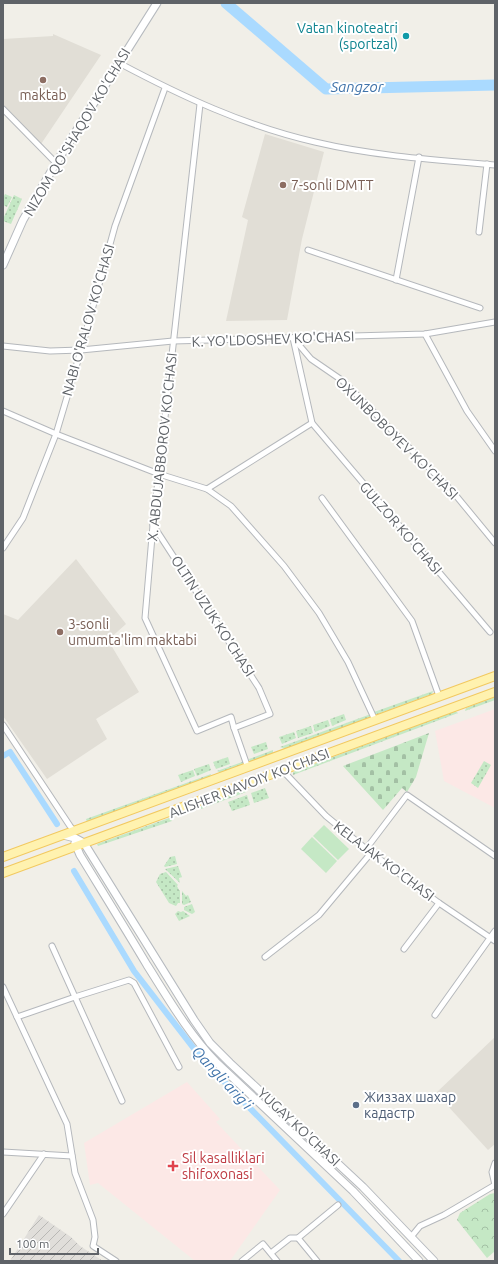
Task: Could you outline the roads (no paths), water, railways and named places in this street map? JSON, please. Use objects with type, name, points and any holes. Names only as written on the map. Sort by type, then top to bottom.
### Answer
[{"type":"main road","name":"NIZOM QO'SHAQOV KO'CHASI","points":[[3,265],[23,220],[56,163],[118,62],[157,3]]},
{"type":"main road","name":"ALISHER NAVOIY KO'CHASI","points":[[3,857],[77,840],[87,826],[495,676]]},
{"type":"main road","points":[[478,682],[483,696]]},
{"type":"main road","name":"ALISHER NAVOIY KO'CHASI","points":[[3,873],[77,840],[282,770],[495,692]]},
{"type":"main road","name":"YUGAY KO'CHASI","points":[[77,840],[210,1043],[363,1187],[434,1261]]},
{"type":"main road","name":"YUGAY KO'CHASI","points":[[77,840],[161,987],[203,1047],[216,1062],[353,1191],[419,1261]]},
{"type":"street","points":[[118,62],[165,88],[200,104],[269,130],[314,142],[364,152],[495,165]]},
{"type":"street","name":"NABI O'RALOV KO'CHASI","points":[[3,548],[23,518],[56,434],[115,226],[165,88]]},
{"type":"street","name":"X. ABDUJABBOROV KO'CHASI","points":[[200,104],[153,525],[145,618],[197,731],[231,716],[234,728]]},
{"type":"street","points":[[3,109],[56,163]]},
{"type":"street","points":[[396,280],[420,158]]},
{"type":"street","points":[[479,232],[487,164]]},
{"type":"street","points":[[308,250],[480,308]]},
{"type":"street","name":"K. YO'LDOSHEV KO'CHASI","points":[[3,346],[50,351],[81,350],[173,342],[425,334],[495,322]]},
{"type":"street","points":[[425,334],[468,411],[495,451]]},
{"type":"street","name":"GULZOR KO'CHASI","points":[[293,338],[312,423],[490,632]]},
{"type":"street","name":"OXUNBOBOYEV KO'CHASI","points":[[293,338],[311,359],[343,381],[453,492],[495,544]]},
{"type":"street","points":[[3,411],[56,434],[159,474],[207,489],[231,506],[289,572],[319,613],[344,656],[375,720]]},
{"type":"street","points":[[207,489],[312,423]]},
{"type":"street","points":[[322,498],[412,621],[439,696]]},
{"type":"street","name":"OLTIN UZUK KO'CHASI","points":[[153,525],[259,688],[270,714],[234,728]]},
{"type":"street","points":[[3,725],[77,840]]},
{"type":"street","points":[[234,728],[248,768]]},
{"type":"street","name":"KELAJAK KO'CHASI","points":[[282,770],[326,816],[369,851],[493,940]]},
{"type":"street","points":[[265,957],[319,915],[369,851],[407,795],[495,856]]},
{"type":"street","points":[[404,949],[440,903]]},
{"type":"street","points":[[435,1015],[493,940],[495,931]]},
{"type":"street","points":[[52,946],[122,1101]]},
{"type":"street","points":[[17,1017],[129,980],[134,983],[179,1067]]},
{"type":"street","points":[[3,988],[67,1124],[75,1173],[94,1220],[95,1237],[93,1246],[116,1261]]},
{"type":"street","points":[[3,1152],[72,1156]]},
{"type":"street","points":[[3,1214],[44,1154]]},
{"type":"street","points":[[411,1237],[420,1226],[444,1215],[495,1185],[492,1172],[495,1163]]},
{"type":"street","points":[[270,1253],[290,1238],[298,1238],[338,1205]]},
{"type":"street","points":[[298,1238],[317,1261]]},
{"type":"street","points":[[242,1261],[263,1244],[277,1261]]},
{"type":"waterway","name":"Sangzor","points":[[226,3],[326,89],[495,85]]},
{"type":"waterway","name":"Qangli arig'i","points":[[3,756],[10,752],[57,824]]},
{"type":"waterway","name":"Qangli arig'i","points":[[74,871],[134,971],[202,1059],[399,1261]]},
{"type":"place","name":"Vatan kinoteatri (sportzal)","points":[[406,36]]},
{"type":"place","name":"maktab","points":[[43,80]]},
{"type":"place","name":"7-sonli DMTT","points":[[283,185]]},
{"type":"place","name":"3-sonli umumta'lim maktabi","points":[[60,632]]},
{"type":"place","name":"Жиззах шахар кадастр","points":[[356,1105]]},
{"type":"place","name":"Sil kasalliklari shifoxonasi","points":[[173,1166]]}]
